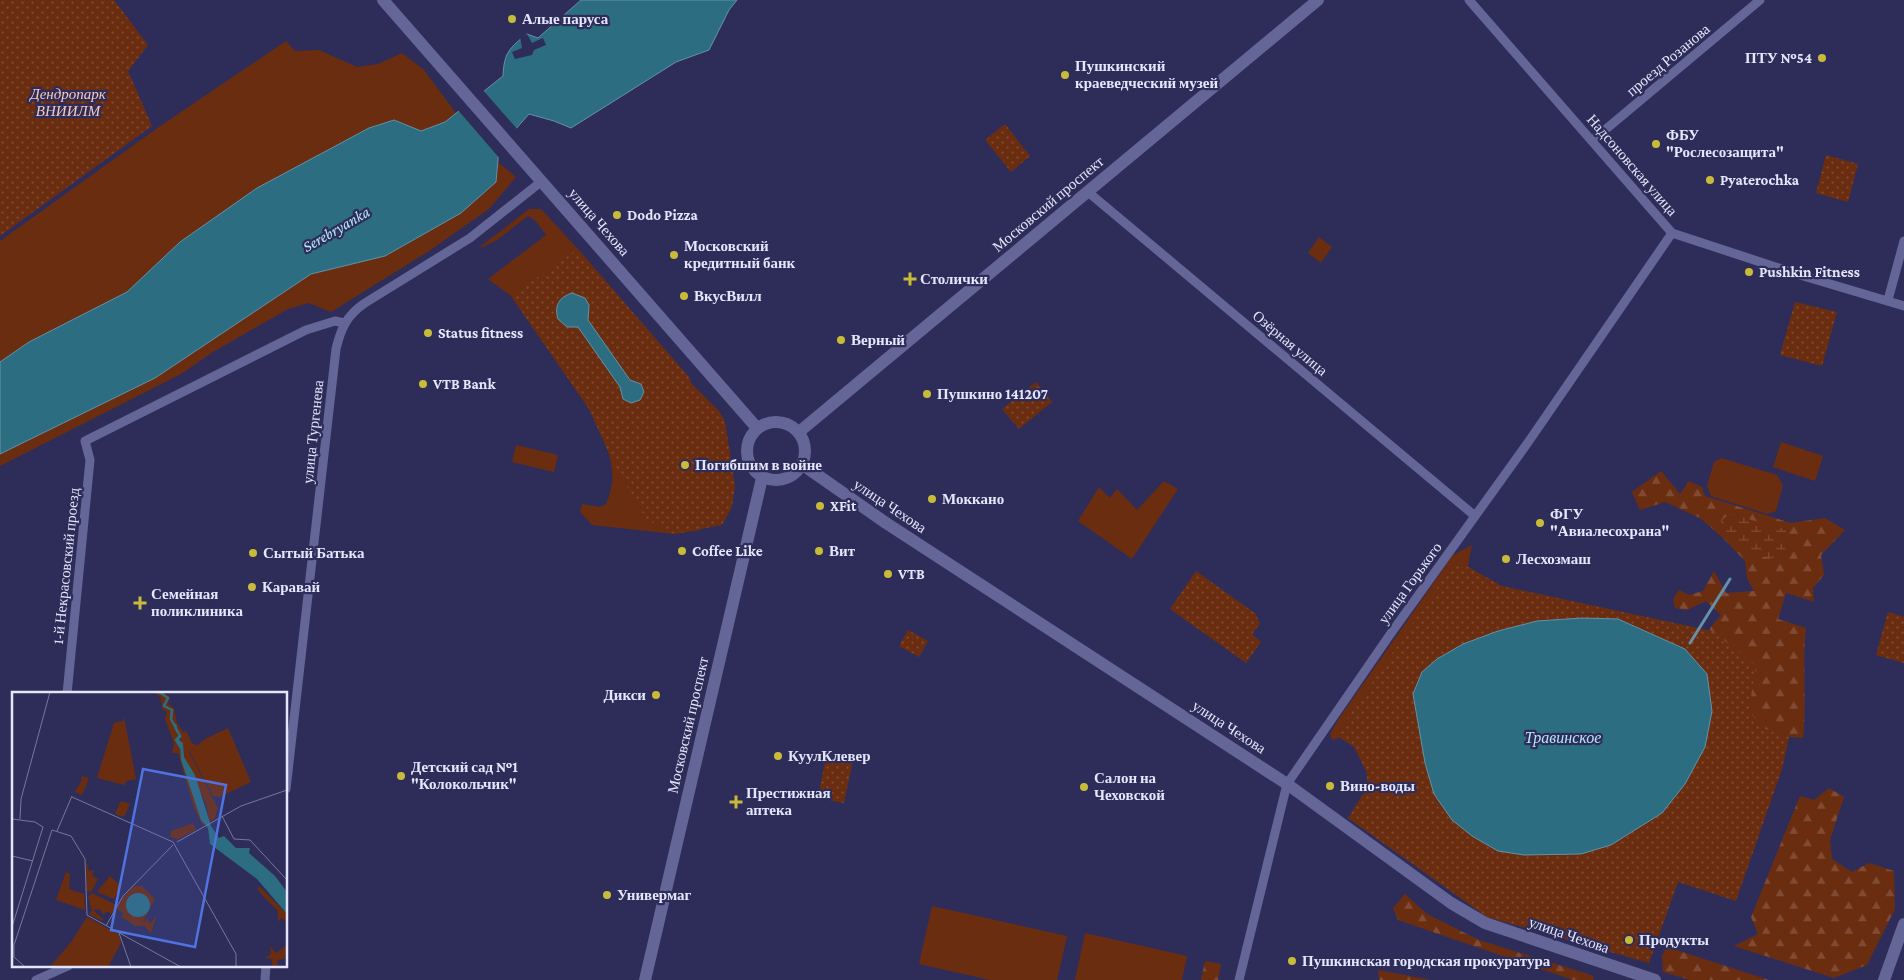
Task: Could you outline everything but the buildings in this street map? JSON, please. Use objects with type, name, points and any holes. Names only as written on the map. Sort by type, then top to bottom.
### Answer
[{"type":"main road","name":"улица Чехова","points":[[383,0],[757,428]]},
{"type":"main road","name":"Московский проспект","points":[[799,432],[1318,0]]},
{"type":"main road","points":[[779,422],[790,425],[799,432],[804,442],[806,454],[803,465],[795,474],[785,480],[774,481],[762,478],[753,470],[748,460],[748,443],[757,428],[767,423],[779,422]]},
{"type":"main road","name":"улица Чехова","points":[[803,465],[886,523],[1286,784],[1451,903],[1486,922],[1654,980]]},
{"type":"main road","name":"Московский проспект","points":[[645,980],[762,478]]},
{"type":"main road","points":[[1884,980],[1904,924]]},
{"type":"street","name":"Надсоновская улица","points":[[1469,0],[1593,140],[1672,233],[1800,275],[1904,306]]},
{"type":"street","name":"проезд Розанова","points":[[1593,140],[1760,0]]},
{"type":"street","name":"улица Тургенева","points":[[288,771],[336,349],[344,323],[359,306],[470,238],[542,181]]},
{"type":"street","name":"Озёрная улица","points":[[1088,192],[1475,516]]},
{"type":"street","name":"улица Горького","points":[[1239,980],[1286,784],[1672,233]]},
{"type":"street","points":[[1888,300],[1904,241]]},
{"type":"street","name":"1-й Некрасовский проезд","points":[[66,692],[90,460],[85,441],[306,330],[335,321],[344,323]]},
{"type":"street","points":[[36,980],[63,968]]},
{"type":"green space","name":"Дендропарк ВНИИЛМ","points":[[0,0],[114,0],[148,45],[128,71],[152,126],[0,236]]},
{"type":"green space","points":[[286,41],[295,51],[319,50],[357,67],[378,64],[402,53],[424,70],[456,113],[445,122],[421,131],[394,120],[369,128],[257,188],[180,242],[127,292],[29,342],[0,362],[0,241],[156,129]]},
{"type":"green space","points":[[1005,124],[1030,156],[1011,172],[985,140]]},
{"type":"green space","points":[[1826,155],[1858,164],[1848,202],[1816,193]]},
{"type":"green space","points":[[498,162],[516,177],[489,209],[429,251],[331,312],[309,303],[288,309],[213,352],[181,374],[0,466],[0,454],[155,378],[311,274],[385,256],[461,213],[496,182]]},
{"type":"green space","points":[[529,209],[541,209],[578,249],[561,345],[602,434],[589,409],[511,296],[488,279],[546,235],[535,220],[528,216],[497,240],[481,248],[481,246]]},
{"type":"green space","points":[[1319,237],[1332,247],[1321,263],[1308,253]]},
{"type":"green space","points":[[578,249],[689,377],[691,383],[719,411],[725,421],[735,486],[732,507],[722,525],[674,534],[646,519],[612,460],[589,409],[511,296]]},
{"type":"green space","points":[[1795,302],[1837,312],[1822,366],[1780,355]]},
{"type":"green space","points":[[1036,382],[1052,402],[1019,429],[1002,409]]},
{"type":"green space","points":[[604,440],[701,530],[674,534],[592,525],[580,512],[582,504],[600,507],[606,504],[609,496],[612,472],[610,456]]},
{"type":"green space","points":[[1781,442],[1823,456],[1815,481],[1773,467]]},
{"type":"green space","points":[[516,445],[558,455],[554,472],[512,462]]},
{"type":"green space","points":[[1721,458],[1777,475],[1783,485],[1776,511],[1767,514],[1711,496],[1707,486],[1714,462]]},
{"type":"green space","points":[[1661,471],[1680,494],[1689,481],[1702,487],[1705,496],[1791,523],[1825,518],[1845,530],[1821,555],[1824,575],[1813,588],[1814,602],[1786,593],[1778,619],[1806,628],[1803,738],[1789,737],[1762,728],[1755,741],[1710,654],[1710,628],[1721,615],[1706,601],[1687,610],[1675,608],[1673,599],[1679,590],[1689,595],[1703,591],[1714,571],[1726,593],[1754,591],[1747,578],[1745,561],[1700,518],[1665,502],[1640,510],[1632,492]]},
{"type":"green space","points":[[1164,481],[1178,489],[1132,559],[1078,521],[1099,487],[1110,498],[1117,489],[1137,510]]},
{"type":"green space","points":[[1730,514],[1785,529],[1788,536],[1784,556],[1774,558],[1756,555],[1741,546],[1719,527],[1723,519]]},
{"type":"green space","points":[[1472,545],[1466,575],[1341,737],[1332,740],[1330,734],[1340,717],[1453,555]]},
{"type":"green space","points":[[1456,560],[1502,586],[1712,631],[1756,666],[1749,710],[1762,728],[1789,737],[1782,769],[1736,901],[1678,882],[1649,963],[1487,917],[1348,818],[1367,788],[1367,773],[1354,747],[1336,735]]},
{"type":"green space","points":[[1196,571],[1256,614],[1260,624],[1252,634],[1261,642],[1246,663],[1170,609]]},
{"type":"green space","points":[[1888,612],[1904,617],[1904,663],[1876,655]]},
{"type":"green space","points":[[908,630],[928,641],[919,657],[899,646]]},
{"type":"green space","points":[[826,756],[853,760],[844,803],[818,798]]},
{"type":"green space","points":[[1829,788],[1844,797],[1830,840],[1832,859],[1852,872],[1869,863],[1894,871],[1895,909],[1867,965],[1834,978],[1734,946],[1758,934],[1751,917],[1800,796],[1814,800]]},
{"type":"green space","points":[[1405,894],[1427,914],[1479,940],[1594,976],[1593,980],[1573,980],[1398,920],[1393,908]]},
{"type":"green space","points":[[932,906],[1067,936],[1057,980],[990,980],[919,964]]},
{"type":"green space","points":[[1085,933],[1187,956],[1182,980],[1075,980]]},
{"type":"green space","points":[[1667,947],[1769,980],[1690,980],[1663,972],[1662,956]]},
{"type":"green space","points":[[1205,961],[1221,964],[1218,980],[1201,980]]},
{"type":"green space","points":[[1378,970],[1431,980],[1379,980]]},
{"type":"water","name":"Serebryanka","points":[[581,0],[737,0],[729,10],[709,50],[676,62],[571,128],[529,114],[499,148],[496,182],[461,213],[385,256],[311,274],[155,378],[0,454],[0,362],[29,342],[127,292],[180,242],[257,188],[369,128],[394,120],[421,131],[445,122],[503,76],[506,56],[516,43],[527,34],[538,38]]},
{"type":"water","points":[[572,293],[585,298],[589,305],[588,320],[630,380],[641,384],[644,392],[640,400],[631,403],[623,399],[620,387],[578,327],[567,327],[558,319],[557,306],[564,297]]},
{"type":"water","name":"Травинское","points":[[1582,618],[1618,619],[1685,649],[1707,674],[1712,711],[1705,747],[1685,784],[1662,813],[1611,845],[1581,854],[1524,855],[1498,851],[1472,836],[1452,820],[1434,794],[1425,763],[1413,694],[1422,672],[1437,659],[1463,644],[1498,631],[1537,621]]},
{"type":"pier","points":[[527,34],[532,43],[543,38],[546,45],[534,50],[532,55],[515,59],[512,52],[522,48],[520,37]]},
{"type":"pier","points":[[482,89],[518,130],[502,149],[501,160],[457,109]]},
{"type":"waterway","points":[[1690,643],[1730,579]]},
{"type":"place","name":"Алые паруса","points":[[512,19]]},
{"type":"place","name":"ПТУ №54","points":[[1822,58]]},
{"type":"place","name":"Пушкинский краеведческий музей","points":[[1065,75]]},
{"type":"place","name":"ФБУ \"Рослесозащита\"","points":[[1656,144]]},
{"type":"place","name":"Pyaterochka","points":[[1710,180]]},
{"type":"place","name":"Dodo Pizza","points":[[617,215]]},
{"type":"place","name":"Московский кредитный банк","points":[[674,255]]},
{"type":"place","name":"Pushkin Fitness","points":[[1749,272]]},
{"type":"place","name":"Столички","points":[[910,279]]},
{"type":"place","name":"ВкусВилл","points":[[684,296]]},
{"type":"place","name":"Status fitness","points":[[428,333]]},
{"type":"place","name":"Верный","points":[[841,340]]},
{"type":"place","name":"VTB Bank","points":[[423,384]]},
{"type":"place","name":"Пушкино 141207","points":[[927,394]]},
{"type":"place","name":"Погибшим в войне","points":[[685,465]]},
{"type":"place","name":"Моккано","points":[[932,499]]},
{"type":"place","name":"XFit","points":[[820,506]]},
{"type":"place","name":"ФГУ \"Авиалесохрана\"","points":[[1540,523]]},
{"type":"place","name":"Coffee Like","points":[[682,551]]},
{"type":"place","name":"Вит","points":[[819,551]]},
{"type":"place","name":"Сытый Батька","points":[[253,553]]},
{"type":"place","name":"Лесхозмаш","points":[[1506,559]]},
{"type":"place","name":"VTB","points":[[888,574]]},
{"type":"place","name":"Каравай","points":[[252,587]]},
{"type":"place","name":"Семейная поликлиника","points":[[140,603]]},
{"type":"place","name":"Дикси","points":[[656,695]]},
{"type":"place","name":"КуулКлевер","points":[[778,756]]},
{"type":"place","name":"Детский сад №1 \"Колокольчик\"","points":[[401,776]]},
{"type":"place","name":"Вино-воды","points":[[1330,786]]},
{"type":"place","name":"Салон на Чеховской","points":[[1084,787]]},
{"type":"place","name":"Престижная аптека","points":[[736,802]]},
{"type":"place","name":"Универмаг","points":[[607,895]]},
{"type":"place","name":"Продукты","points":[[1629,940]]},
{"type":"place","name":"Пушкинская городская прокуратура","points":[[1292,961]]}]
